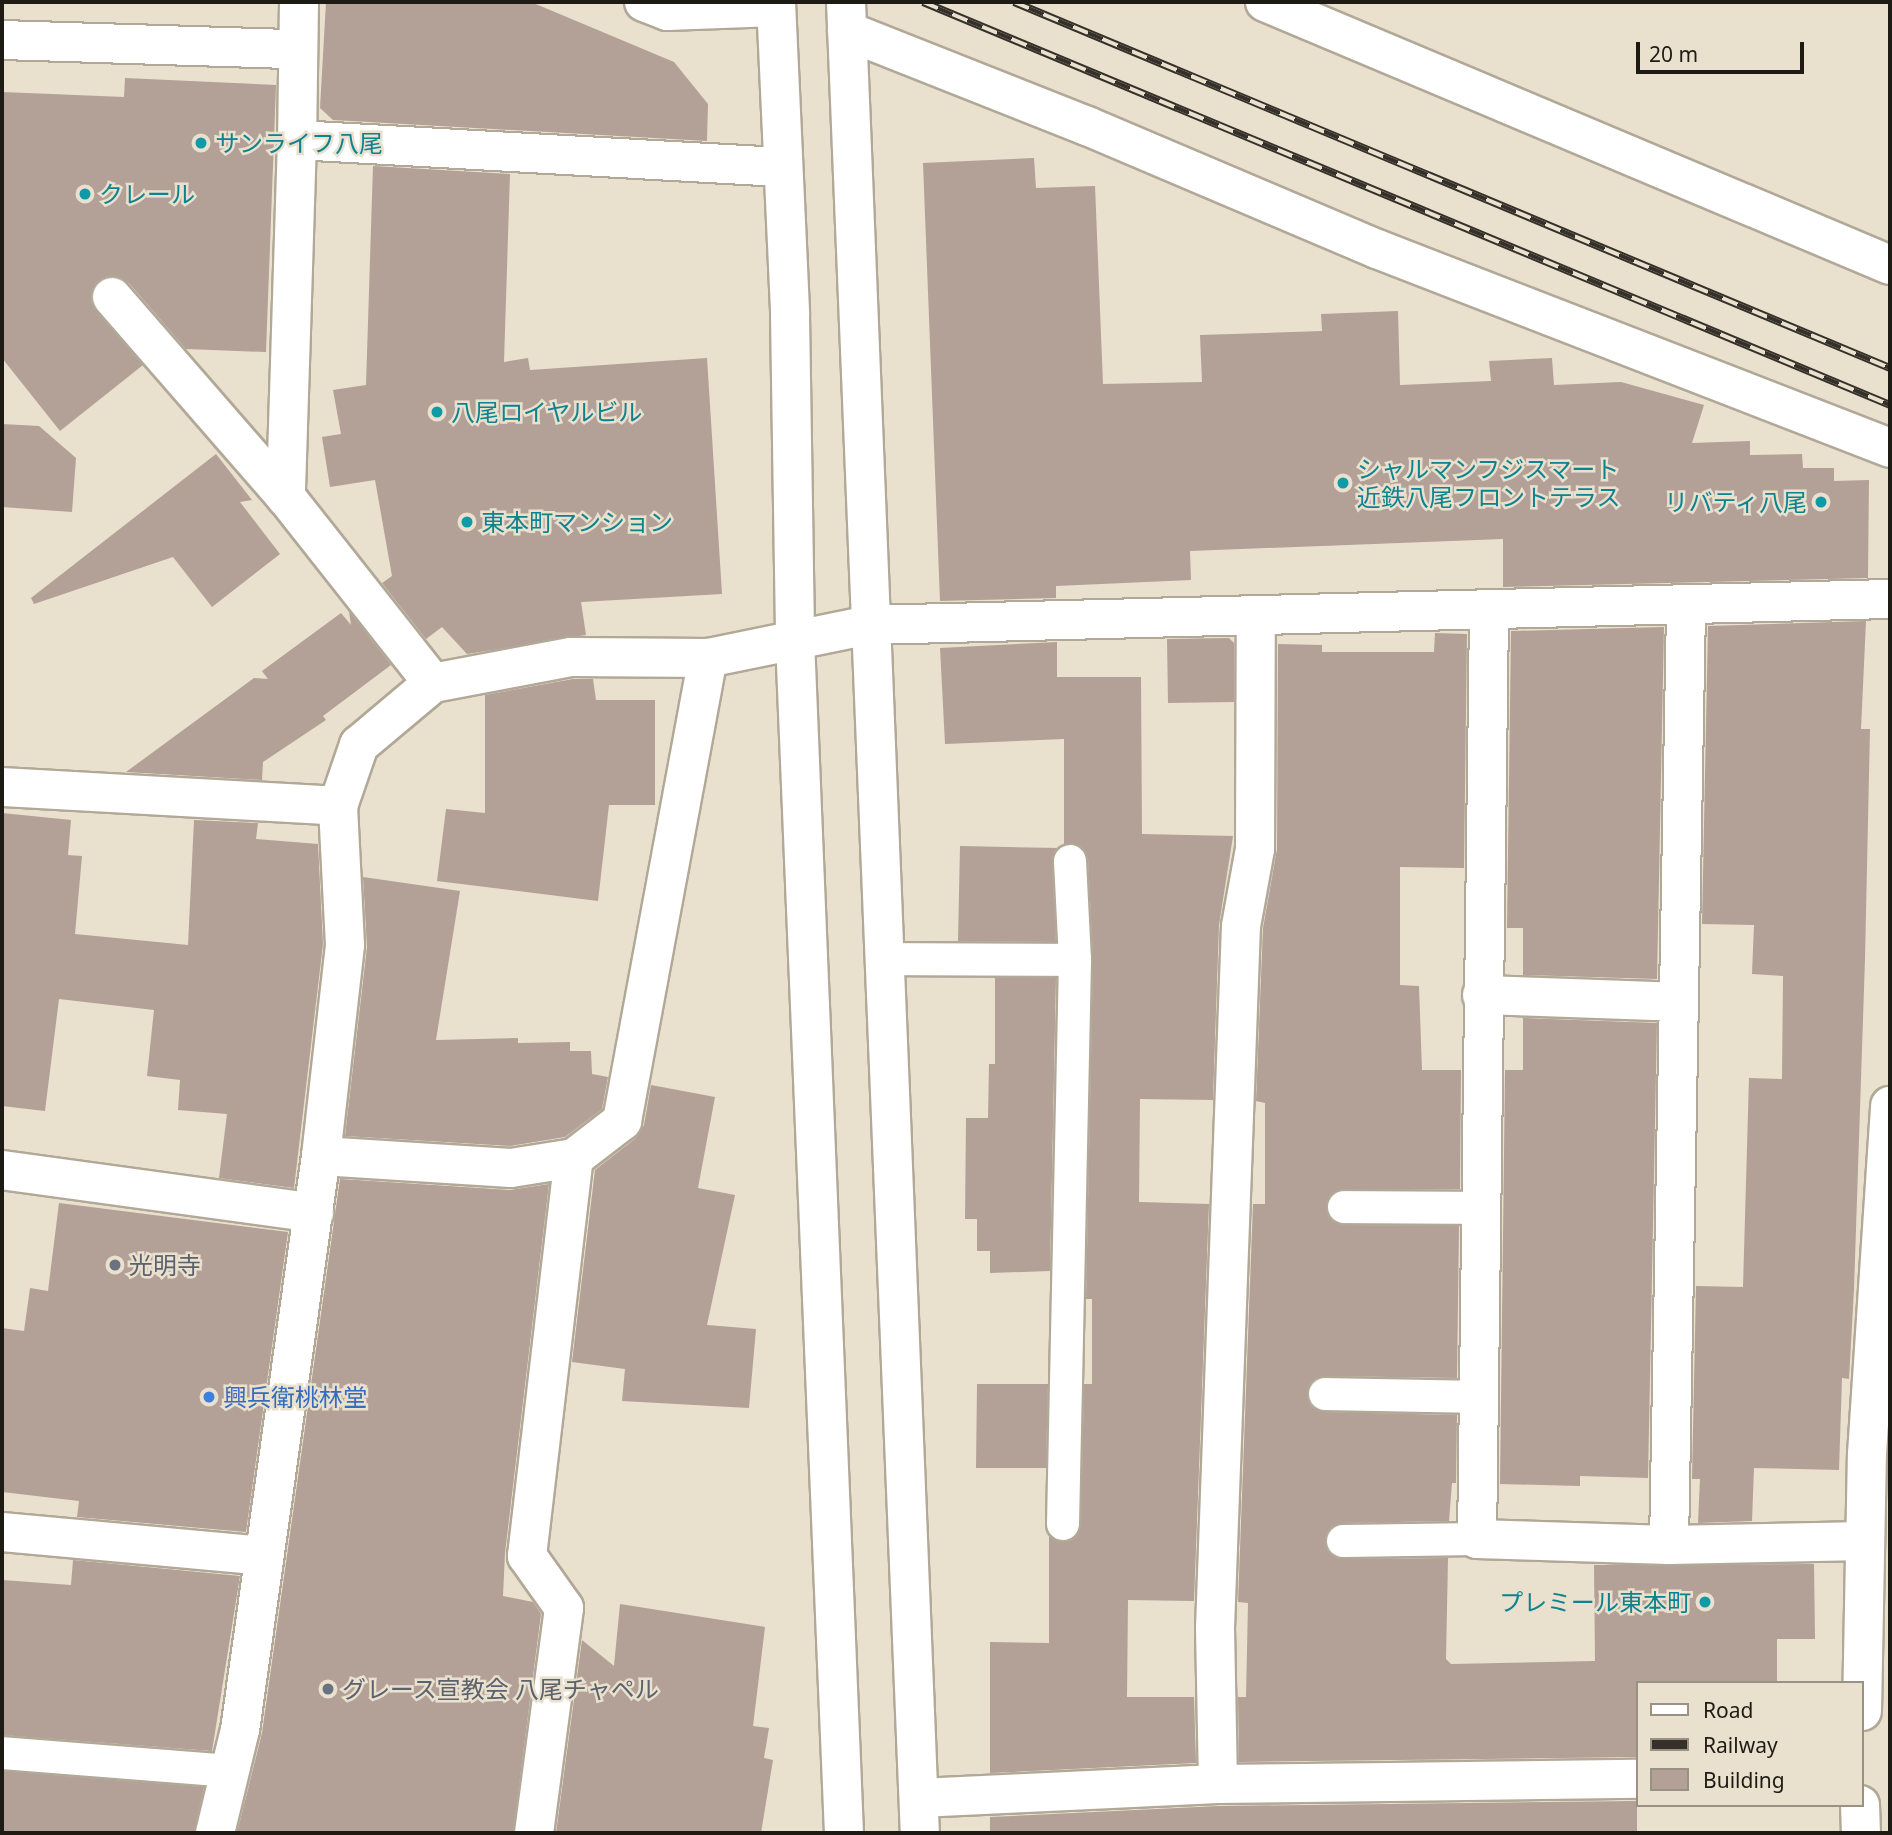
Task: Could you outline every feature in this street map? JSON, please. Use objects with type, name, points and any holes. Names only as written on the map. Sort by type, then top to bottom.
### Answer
[{"type":"street","points":[[286,497],[299,2]]},
{"type":"street","points":[[644,2],[667,11],[776,4],[783,167],[795,640],[844,1833]]},
{"type":"street","points":[[1265,2],[1890,265]]},
{"type":"street","points":[[1636,1779],[1218,1784],[920,1816],[869,625],[847,17],[1087,125],[1377,248],[1890,448]]},
{"type":"street","points":[[2,40],[296,49]]},
{"type":"street","points":[[297,139],[783,167]]},
{"type":"street","points":[[112,297],[286,497],[433,683]]},
{"type":"street","points":[[215,1833],[230,1771],[264,1556],[321,1156],[345,946],[338,806],[359,745],[433,683],[571,657],[708,659],[869,625],[1489,613],[1890,599]]},
{"type":"street","points":[[1669,1545],[1686,606]]},
{"type":"street","points":[[1489,613],[1477,1539],[1669,1545],[1865,1541]]},
{"type":"street","points":[[1218,1784],[1215,1628],[1241,926],[1255,849],[1256,618]]},
{"type":"street","points":[[321,1156],[511,1168],[574,1158],[622,1121],[708,659]]},
{"type":"street","points":[[2,787],[338,806]]},
{"type":"street","points":[[1482,995],[1678,1002]]},
{"type":"street","points":[[1864,1705],[1877,1669],[1865,1541],[1879,1454],[1890,1106]]},
{"type":"street","points":[[534,1833],[564,1608],[527,1556],[574,1158]]},
{"type":"street","points":[[2,1170],[314,1213]]},
{"type":"street","points":[[2,1532],[264,1556]]},
{"type":"street","points":[[1860,1807],[1861,1833]]},
{"type":"lane","points":[[1063,1524],[1075,960],[1070,861]]},
{"type":"lane","points":[[883,958],[1075,960]]},
{"type":"lane","points":[[1344,1207],[1480,1208]]},
{"type":"lane","points":[[1325,1394],[1479,1397]]},
{"type":"lane","points":[[1343,1541],[1477,1539]]},
{"type":"lane","points":[[2,1753],[230,1771]]},
{"type":"building","points":[[326,2],[531,2],[674,62],[708,104],[707,141],[333,120],[320,108]]},
{"type":"building","points":[[125,78],[276,85],[266,352],[186,349],[129,283],[107,276],[92,289],[91,302],[143,365],[60,431],[2,358],[2,92],[124,97]]},
{"type":"building","points":[[1034,158],[1036,188],[1095,186],[1103,384],[1202,382],[1200,335],[1322,331],[1321,314],[1398,311],[1400,385],[1491,381],[1489,361],[1552,358],[1554,385],[1621,382],[1704,405],[1692,443],[1750,441],[1750,455],[1802,454],[1803,468],[1834,468],[1834,481],[1869,480],[1868,578],[1503,587],[1503,539],[1190,551],[1191,580],[1056,586],[1056,598],[940,601],[923,163]]},
{"type":"building","points":[[373,166],[510,174],[504,362],[528,358],[530,370],[707,358],[722,594],[581,602],[586,635],[467,654],[442,627],[426,639],[382,583],[392,576],[375,480],[330,487],[322,437],[341,434],[333,390],[366,385]]},
{"type":"building","points":[[2,424],[39,426],[76,458],[72,512],[2,507]]},
{"type":"building","points":[[216,454],[252,500],[240,502],[280,554],[212,607],[173,557],[34,604],[31,598]]},
{"type":"building","points":[[349,611],[391,665],[323,716],[326,720],[263,762],[262,780],[126,772],[254,678],[268,679],[262,671],[341,613],[351,625]]},
{"type":"building","points":[[1866,621],[1861,729],[1870,729],[1865,959],[1854,1289],[1849,1379],[1842,1378],[1839,1470],[1754,1468],[1752,1521],[1698,1523],[1700,1479],[1692,1479],[1696,1286],[1743,1287],[1749,1078],[1782,1079],[1783,976],[1752,974],[1754,925],[1702,924],[1708,626]]},
{"type":"building","points":[[1664,627],[1657,979],[1523,975],[1523,928],[1507,928],[1511,631]]},
{"type":"building","points":[[1435,633],[1467,634],[1464,868],[1400,867],[1400,985],[1419,986],[1422,1070],[1461,1070],[1460,1189],[1343,1189],[1329,1197],[1326,1208],[1334,1222],[1343,1225],[1459,1226],[1457,1378],[1325,1376],[1310,1384],[1307,1394],[1315,1409],[1325,1412],[1457,1415],[1456,1483],[1452,1483],[1449,1521],[1342,1523],[1327,1533],[1327,1550],[1343,1559],[1448,1558],[1446,1659],[1451,1664],[1595,1661],[1594,1565],[1814,1564],[1815,1639],[1777,1639],[1777,1681],[1636,1681],[1636,1757],[1239,1762],[1238,1697],[1246,1697],[1248,1603],[1238,1602],[1253,1204],[1265,1204],[1265,1103],[1256,1101],[1263,928],[1277,849],[1278,644],[1322,645],[1322,652],[1434,652]]},
{"type":"building","points":[[1229,638],[1234,643],[1234,702],[1168,703],[1167,639]]},
{"type":"building","points":[[1057,642],[1057,677],[1141,677],[1142,834],[1233,836],[1219,925],[1213,1100],[1140,1099],[1139,1202],[1209,1204],[1194,1601],[1128,1600],[1127,1697],[1194,1697],[1196,1763],[990,1773],[990,1642],[1049,1643],[1049,1535],[1062,1542],[1071,1540],[1081,1524],[1084,1384],[1092,1384],[1092,1299],[1086,1299],[1093,959],[1088,859],[1079,845],[1064,844],[1064,739],[945,744],[940,648]]},
{"type":"building","points":[[573,679],[593,679],[596,700],[655,700],[655,805],[609,805],[598,901],[437,881],[446,809],[485,813],[485,695]]},
{"type":"building","points":[[2,813],[71,820],[68,855],[82,856],[75,934],[188,945],[194,820],[258,823],[256,839],[318,844],[323,944],[294,1188],[219,1178],[227,1114],[178,1110],[180,1080],[147,1076],[154,1010],[59,999],[45,1111],[2,1106]]},
{"type":"building","points":[[960,846],[1058,848],[1052,862],[1056,942],[958,941]]},
{"type":"building","points":[[363,877],[460,891],[436,1040],[518,1038],[518,1043],[570,1042],[570,1051],[591,1051],[592,1074],[608,1077],[602,1109],[565,1137],[510,1146],[345,1136],[367,947]]},
{"type":"building","points":[[995,978],[1056,978],[1050,1271],[990,1273],[990,1251],[977,1251],[977,1219],[965,1219],[966,1118],[988,1118],[989,1064],[995,1064]]},
{"type":"building","points":[[1523,1018],[1657,1023],[1648,1478],[1580,1476],[1580,1486],[1500,1484],[1505,1070],[1523,1070]]},
{"type":"building","points":[[651,1085],[715,1097],[698,1188],[735,1195],[707,1325],[756,1329],[749,1408],[622,1401],[625,1369],[572,1362],[595,1170],[636,1138],[644,1125]]},
{"type":"building","points":[[340,1179],[510,1190],[549,1184],[505,1553],[503,1596],[533,1602],[541,1614],[513,1833],[237,1833],[262,1733]]},
{"type":"building","points":[[59,1203],[288,1232],[246,1532],[77,1517],[79,1501],[2,1492],[2,1328],[24,1331],[30,1288],[48,1291]]},
{"type":"building","points":[[977,1384],[1048,1384],[1046,1468],[976,1468]]},
{"type":"building","points":[[73,1560],[240,1576],[212,1751],[2,1735],[2,1580],[71,1585]]},
{"type":"building","points":[[620,1604],[765,1627],[753,1726],[769,1728],[764,1758],[773,1760],[761,1833],[556,1833],[582,1640],[614,1666]]},
{"type":"building","points":[[2,1771],[204,1787],[194,1833],[2,1833]]},
{"type":"building","points":[[1636,1801],[1637,1833],[990,1833],[990,1817],[1219,1806]]},
{"type":"railway","points":[[923,2],[1890,405]]},
{"type":"railway","points":[[1014,2],[1890,368]]},
{"type":"place","name":"サンライフ八尾","points":[[201,143]]},
{"type":"place","name":"クレール","points":[[85,194]]},
{"type":"place","name":"八尾ロイヤルビル","points":[[437,412]]},
{"type":"place","name":"シャルマンフジスマート 近鉄八尾フロントテラス","points":[[1343,483]]},
{"type":"place","name":"リバティ八尾","points":[[1821,502]]},
{"type":"place","name":"東本町マンション","points":[[467,522]]},
{"type":"place","name":"光明寺","points":[[115,1265]]},
{"type":"place","name":"興兵衛桃林堂","points":[[209,1397]]},
{"type":"place","name":"プレミール東本町","points":[[1705,1602]]},
{"type":"place","name":"グレース宣教会 八尾チャペル","points":[[328,1689]]}]
